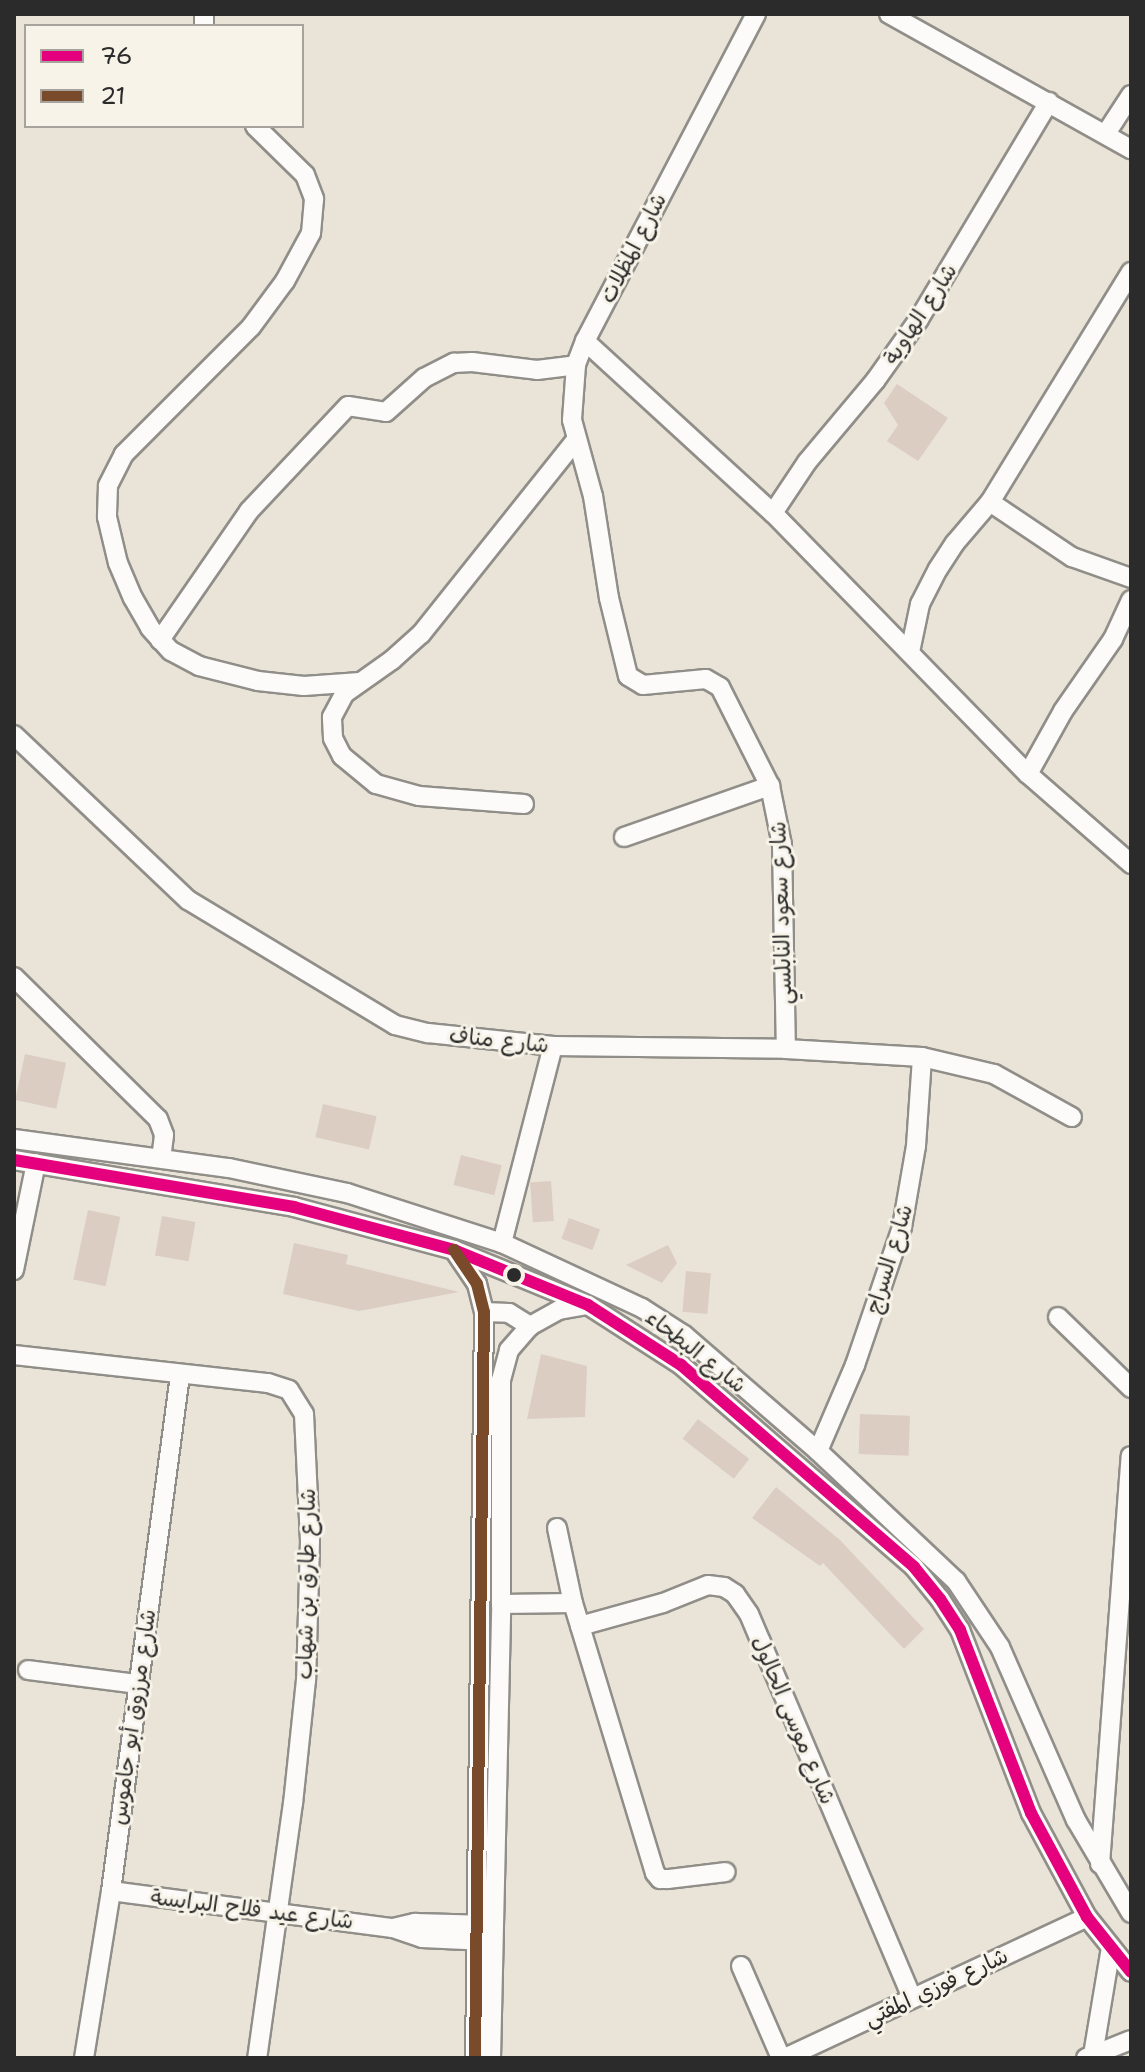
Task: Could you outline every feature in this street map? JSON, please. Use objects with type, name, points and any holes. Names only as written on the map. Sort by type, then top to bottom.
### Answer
[{"type":"street","name":"شارع المظلات","points":[[593,496],[576,440],[572,403],[576,365],[585,341],[756,14]]},
{"type":"street","points":[[889,14],[1107,132],[1131,149]]},
{"type":"street","points":[[1107,132],[1131,95]]},
{"type":"street","name":"شارع الهاوية","points":[[773,513],[807,462],[875,381],[919,319],[1049,102]]},
{"type":"street","points":[[257,128],[305,175],[314,199],[311,233],[285,281],[251,327],[124,454],[108,486],[107,517],[118,563],[141,615],[160,640],[199,666],[236,677],[304,686],[360,682]]},
{"type":"street","points":[[910,652],[920,604],[955,543],[990,502],[1131,272]]},
{"type":"street","points":[[585,341],[773,513],[1028,774],[1131,864]]},
{"type":"street","points":[[160,640],[249,511],[348,406],[362,405],[374,413],[386,412],[433,372],[454,363],[472,362],[537,370],[576,365]]},
{"type":"street","points":[[524,804],[405,794],[363,776],[342,756],[331,728],[338,700],[421,634],[576,440]]},
{"type":"street","name":"شارع سعود النابلسي","points":[[593,496],[609,598],[628,676],[643,685],[706,679],[720,687],[770,786],[782,845],[786,1049]]},
{"type":"street","points":[[990,502],[1072,557],[1131,578]]},
{"type":"street","points":[[1028,774],[1063,711],[1113,639],[1131,600]]},
{"type":"street","name":"شارع مناف","points":[[14,735],[188,900],[375,1015],[411,1030],[553,1046],[786,1049],[922,1057],[994,1074],[1072,1117]]},
{"type":"street","points":[[624,837],[770,786]]},
{"type":"street","points":[[14,977],[158,1119],[164,1135],[161,1158]]},
{"type":"street","points":[[502,1243],[553,1046]]},
{"type":"street","name":"شارع السراج","points":[[818,1451],[855,1365],[902,1227],[916,1146],[922,1057]]},
{"type":"street","name":"شارع البطحاء","points":[[14,1139],[161,1158],[347,1193],[502,1243],[642,1308],[684,1335],[818,1451],[956,1581],[980,1612],[1000,1647],[1076,1820],[1130,1911]]},
{"type":"street","name":"شارع البطحاء","points":[[14,1160],[294,1207],[454,1250],[588,1305],[681,1365],[914,1567],[940,1599],[960,1630],[1031,1813],[1087,1917],[1131,1972]]},
{"type":"street","points":[[14,1270],[36,1163]]},
{"type":"street","points":[[454,1250],[477,1284],[484,1312],[485,1933],[491,2058]]},
{"type":"street","points":[[475,2058],[485,1933],[501,1604],[501,1380],[509,1350],[530,1326],[559,1310],[588,1305]]},
{"type":"street","points":[[484,1312],[509,1313],[530,1326]]},
{"type":"street","points":[[1058,1317],[1131,1388]]},
{"type":"street","name":"شارع طارق بن شهاب","points":[[14,1355],[279,1385],[298,1400],[304,1414],[310,1541],[306,1680],[257,2058]]},
{"type":"street","name":"شارع مرزوق أبو جاموس","points":[[84,2058],[111,1891],[180,1375]]},
{"type":"street","points":[[1100,1864],[1131,1456]]},
{"type":"street","points":[[557,1528],[573,1603],[655,1873],[660,1879],[668,1879],[726,1872]]},
{"type":"street","name":"شارع موسى الحالول","points":[[580,1626],[663,1603],[708,1585],[724,1587],[735,1594],[749,1614],[912,1998]]},
{"type":"street","points":[[501,1604],[573,1603]]},
{"type":"street","points":[[28,1670],[137,1684]]},
{"type":"street","name":"شارع عيد فلاح البرايسة","points":[[111,1891],[393,1928],[422,1938],[485,1933]]},
{"type":"street","name":"شارع فوزي المفتي","points":[[783,2058],[1087,1917]]},
{"type":"street","points":[[1089,2056],[1111,1948]]},
{"type":"street","points":[[741,1966],[783,2058]]},
{"type":"street","points":[[1089,2056],[1131,2040]]},
{"type":"building","points":[[897,384],[948,418],[918,461],[887,441],[898,425],[884,403]]},
{"type":"building","points":[[25,1054],[66,1063],[56,1109],[15,1100]]},
{"type":"building","points":[[323,1104],[377,1116],[369,1150],[315,1137]]},
{"type":"building","points":[[461,1155],[502,1165],[494,1195],[454,1185]]},
{"type":"building","points":[[551,1181],[554,1221],[533,1222],[530,1182]]},
{"type":"building","points":[[88,1210],[120,1217],[106,1286],[73,1279]]},
{"type":"building","points":[[162,1216],[195,1222],[189,1261],[155,1255]]},
{"type":"building","points":[[569,1218],[600,1229],[592,1250],[561,1239]]},
{"type":"building","points":[[294,1243],[348,1255],[346,1264],[459,1292],[359,1311],[283,1294]]},
{"type":"building","points":[[668,1245],[677,1263],[662,1283],[626,1265]]},
{"type":"building","points":[[686,1271],[711,1273],[707,1314],[682,1312]]},
{"type":"building","points":[[541,1354],[587,1366],[585,1417],[527,1419]]},
{"type":"building","points":[[860,1414],[910,1416],[909,1456],[859,1454]]},
{"type":"building","points":[[698,1419],[749,1459],[734,1479],[683,1439]]},
{"type":"building","points":[[776,1487],[840,1540],[924,1629],[904,1649],[823,1563],[820,1566],[752,1518]]},
{"type":"transit line","name":"76","points":[[14,1160],[294,1207],[454,1250],[588,1305],[681,1365],[914,1567],[940,1599],[960,1630],[1031,1813],[1087,1917],[1131,1972]]},
{"type":"transit line","name":"21","points":[[454,1250],[477,1284],[484,1312],[475,2058]]}]
